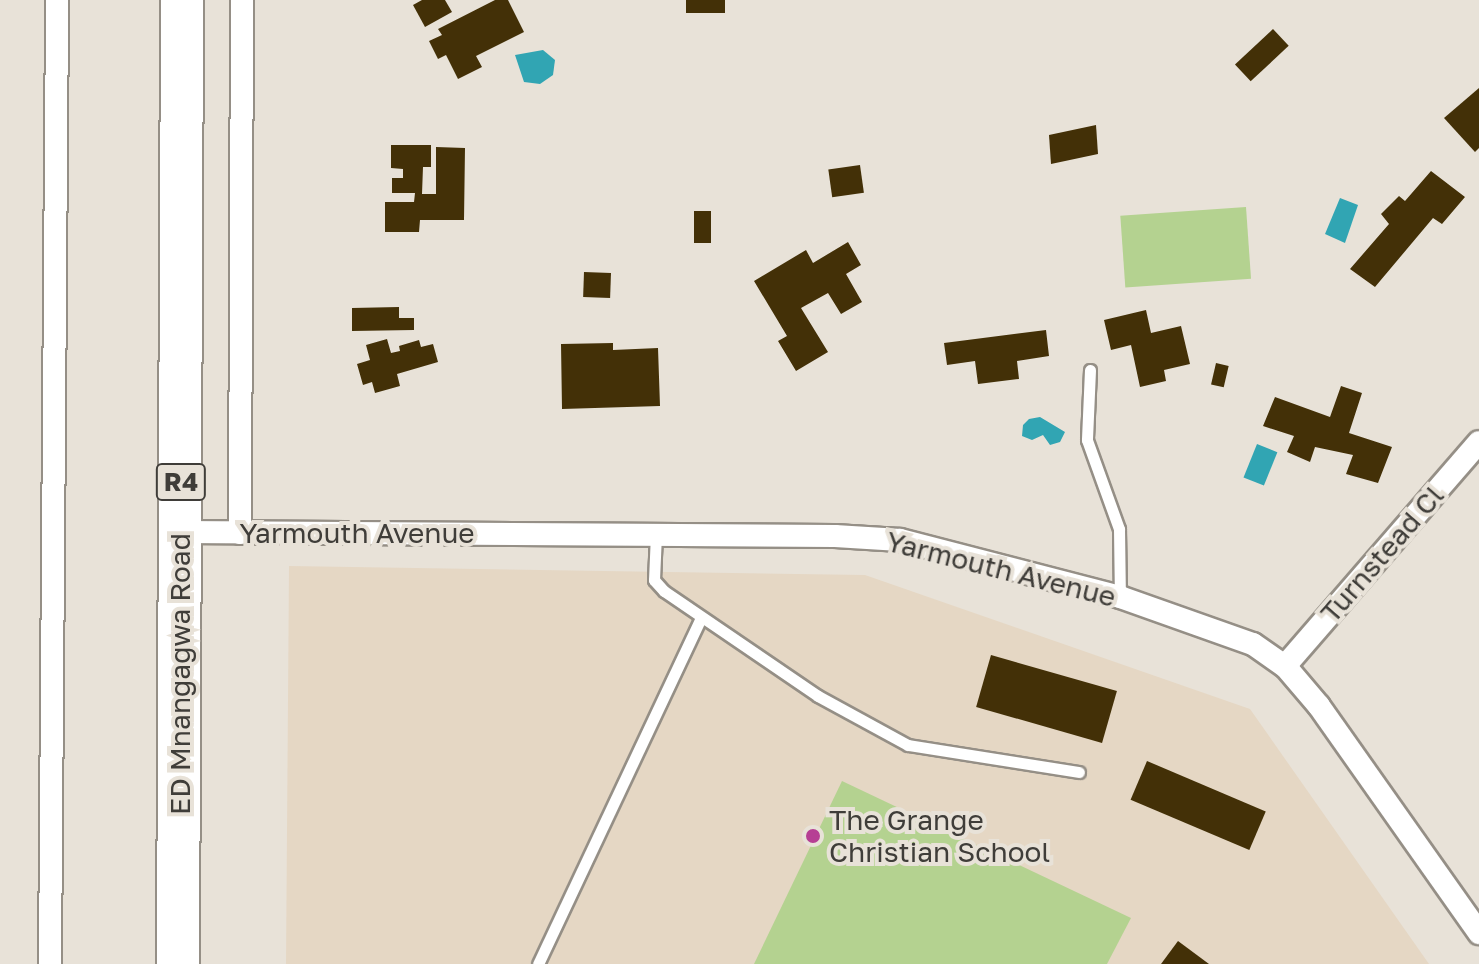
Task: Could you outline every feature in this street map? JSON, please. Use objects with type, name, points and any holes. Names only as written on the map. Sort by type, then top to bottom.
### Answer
[{"type":"highway","name":"ED Mnangagwa Road","points":[[178,964],[182,0]]},
{"type":"street","points":[[50,964],[57,0]]},
{"type":"street","points":[[240,533],[242,0]]},
{"type":"street","name":"Turnstead Cl","points":[[1285,666],[1479,442]]},
{"type":"street","name":"Yarmouth Avenue","points":[[180,532],[656,534],[835,536],[900,540],[1120,597],[1253,644],[1285,666],[1319,706],[1479,933]]},
{"type":"lane","points":[[1090,370],[1087,440],[1119,529],[1120,597]]},
{"type":"lane","points":[[656,534],[654,580],[700,619],[818,696],[908,745],[1079,772]]},
{"type":"lane","points":[[538,964],[700,619]]},
{"type":"shaded area","name":"The Grange Christian School","points":[[289,566],[865,575],[1250,709],[1429,964],[286,964]]},
{"type":"green space","points":[[1246,207],[1251,279],[1125,288],[1120,216]]},
{"type":"green space","points":[[842,781],[1131,918],[1107,964],[754,964]]},
{"type":"water","points":[[543,50],[555,60],[553,75],[540,84],[524,82],[515,55]]},
{"type":"water","points":[[1340,198],[1358,205],[1345,243],[1325,234]]},
{"type":"water","points":[[1040,417],[1065,432],[1060,442],[1050,445],[1043,435],[1032,440],[1022,436],[1023,425],[1029,419]]},
{"type":"water","points":[[1257,444],[1277,452],[1264,486],[1244,477]]},
{"type":"building","points":[[422,0],[445,0],[452,12],[425,27],[413,5]]},
{"type":"building","points":[[495,0],[508,0],[524,32],[476,56],[482,67],[458,79],[446,55],[438,59],[429,41],[442,35],[438,29]]},
{"type":"building","points":[[686,0],[725,0],[725,13],[686,13]]},
{"type":"building","points":[[1273,29],[1289,46],[1251,81],[1235,64]]},
{"type":"building","points":[[1479,88],[1479,148],[1475,152],[1444,118]]},
{"type":"building","points":[[1096,125],[1098,154],[1051,164],[1049,135]]},
{"type":"building","points":[[391,145],[431,145],[431,167],[423,167],[422,194],[436,194],[436,147],[465,148],[464,220],[420,220],[419,232],[385,232],[385,202],[414,202],[415,193],[392,193],[392,178],[403,178],[403,169],[391,168]]},
{"type":"building","points":[[860,165],[864,193],[832,197],[828,169]]},
{"type":"building","points":[[1431,171],[1465,197],[1442,224],[1433,218],[1375,287],[1350,269],[1389,224],[1381,214],[1399,196],[1405,201]]},
{"type":"building","points":[[694,211],[711,211],[711,243],[694,243]]},
{"type":"building","points":[[848,242],[861,265],[846,274],[862,302],[841,314],[828,293],[801,308],[828,352],[796,371],[778,341],[787,336],[754,281],[806,250],[813,263]]},
{"type":"building","points":[[584,272],[611,273],[610,298],[583,297]]},
{"type":"building","points":[[399,307],[399,318],[414,318],[414,330],[352,331],[352,308]]},
{"type":"building","points":[[1146,310],[1151,333],[1181,326],[1190,364],[1164,370],[1166,381],[1140,387],[1131,345],[1111,350],[1104,320]]},
{"type":"building","points":[[1046,330],[1049,356],[1017,361],[1019,379],[978,384],[975,361],[947,365],[944,343]]},
{"type":"building","points":[[387,339],[391,353],[400,351],[399,346],[419,340],[421,347],[433,344],[438,362],[397,374],[400,386],[375,393],[372,382],[363,385],[357,364],[370,360],[366,345]]},
{"type":"building","points":[[613,343],[613,350],[658,348],[660,406],[562,409],[561,344]]},
{"type":"building","points":[[1216,363],[1229,366],[1224,387],[1211,384]]},
{"type":"building","points":[[1341,386],[1362,393],[1349,433],[1392,447],[1378,483],[1346,474],[1353,455],[1315,447],[1310,462],[1287,452],[1294,436],[1263,426],[1275,397],[1330,417]]},
{"type":"building","points":[[991,655],[1117,691],[1102,743],[976,707]]},
{"type":"building","points":[[1147,761],[1266,811],[1249,850],[1131,800]]},
{"type":"building","points":[[1178,941],[1209,964],[1161,964]]},
{"type":"place","name":"The Grange Christian School","points":[[813,836]]}]
